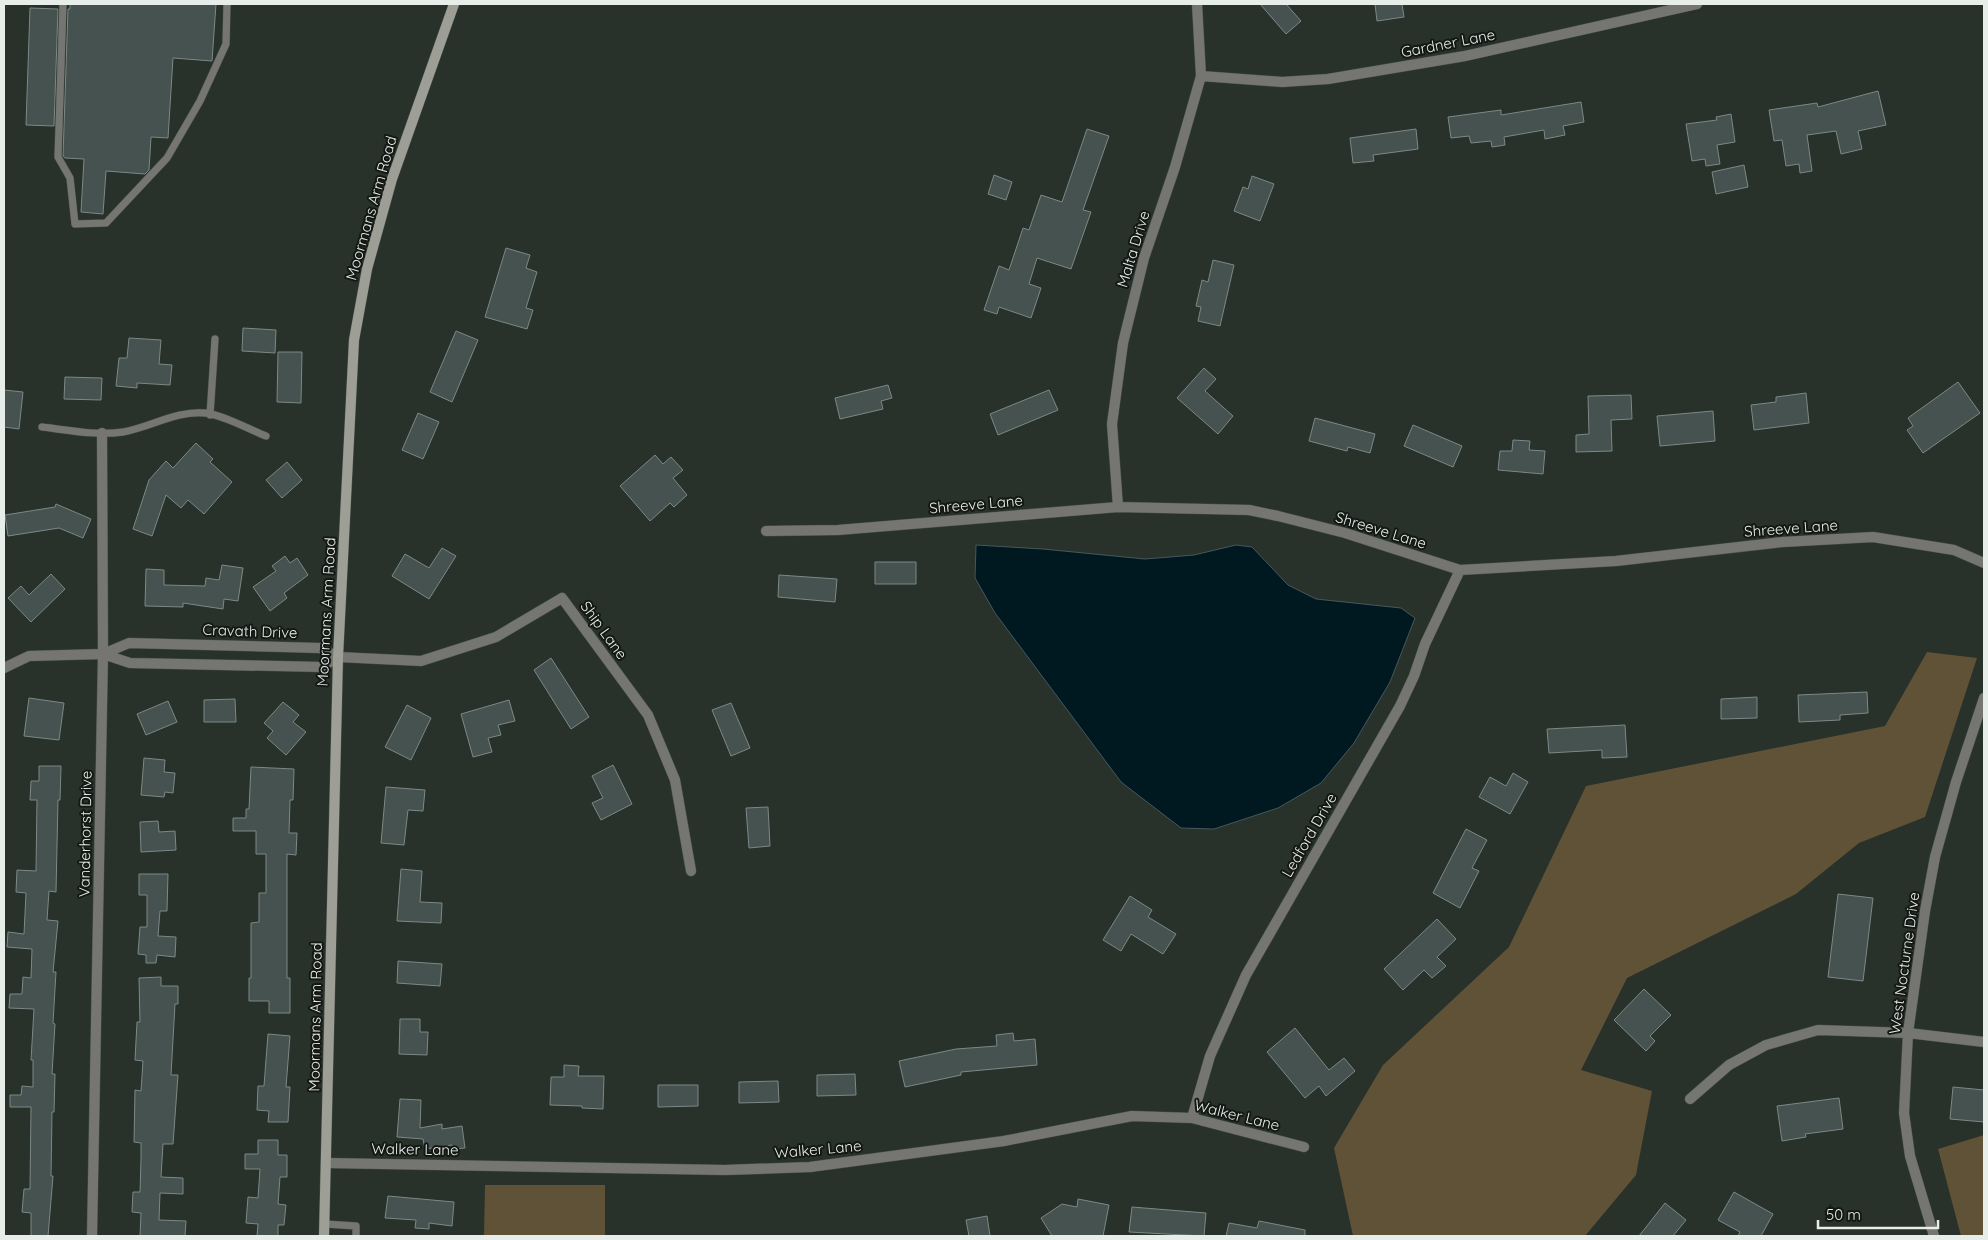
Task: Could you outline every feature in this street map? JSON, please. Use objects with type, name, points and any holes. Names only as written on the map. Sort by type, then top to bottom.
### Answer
[{"type":"street","name":"Moormans Arm Road","points":[[324,1236],[338,657],[354,340],[367,268],[392,179],[454,4]]},
{"type":"street","name":"Malta Drive","points":[[1118,508],[1112,424],[1123,343],[1144,258],[1175,167],[1201,76],[1196,4]]},
{"type":"street","name":"Gardner Lane","points":[[1201,76],[1282,82],[1328,79],[1465,56],[1697,4]]},
{"type":"street","name":"Vanderhorst Drive","points":[[92,1236],[103,654],[102,433]]},
{"type":"street","name":"Shreeve Lane","points":[[766,531],[838,530],[1118,508],[1249,510],[1345,533],[1460,570],[1616,561],[1783,542],[1873,537],[1954,550],[1984,562]]},
{"type":"street","name":"Ledford Drive","points":[[1192,1118],[1210,1056],[1246,975],[1400,706],[1414,676],[1425,644],[1460,570]]},
{"type":"street","name":"Ship Lane","points":[[338,657],[422,660],[496,637],[562,598],[648,715],[675,780],[691,871]]},
{"type":"street","name":"Cravath Drive","points":[[103,654],[129,643],[320,648],[338,657]]},
{"type":"street","name":"Cravath Drive","points":[[4,668],[28,656],[103,654],[130,663],[322,667],[338,657]]},
{"type":"street","name":"West Nocturne Drive","points":[[1934,1236],[1910,1156],[1904,1113],[1908,1034],[1925,911],[1935,858],[1956,782],[1984,698]]},
{"type":"street","points":[[1690,1100],[1729,1065],[1766,1045],[1818,1030],[1908,1034],[1984,1042]]},
{"type":"street","name":"Walker Lane","points":[[326,1163],[725,1170],[810,1167],[1004,1140],[1132,1116],[1192,1118],[1304,1147]]},
{"type":"lane","points":[[63,4],[58,157],[70,178],[74,224],[106,223],[167,158],[200,101],[226,44],[227,4]]},
{"type":"lane","points":[[210,415],[215,339]]},
{"type":"lane","points":[[42,427],[102,433],[123,432],[193,414],[210,415],[266,436]]},
{"type":"lane","points":[[325,1224],[356,1226],[356,1236]]},
{"type":"shaded area","points":[[1927,652],[1977,658],[1925,817],[1859,843],[1796,894],[1627,978],[1581,1070],[1652,1091],[1636,1175],[1585,1236],[1353,1236],[1334,1148],[1383,1065],[1509,947],[1586,786],[1885,726]]},
{"type":"shaded area","points":[[1984,1135],[1984,1236],[1961,1236],[1938,1149]]},
{"type":"shaded area","points":[[485,1185],[605,1185],[605,1236],[484,1236]]},
{"type":"water","points":[[976,545],[1043,549],[1145,559],[1194,555],[1236,545],[1252,547],[1288,585],[1316,599],[1401,608],[1415,618],[1390,682],[1354,743],[1321,783],[1278,808],[1214,829],[1181,828],[1121,782],[995,613],[975,578]]},
{"type":"building","points":[[70,4],[216,4],[212,61],[173,58],[168,138],[151,137],[149,170],[145,174],[106,171],[103,214],[81,212],[84,159],[65,158],[63,156],[68,9],[70,9]]},
{"type":"building","points":[[1260,4],[1286,4],[1301,21],[1286,34]]},
{"type":"building","points":[[1375,4],[1402,4],[1404,17],[1377,21]]},
{"type":"building","points":[[30,8],[58,9],[54,126],[26,125]]},
{"type":"building","points":[[1878,91],[1886,125],[1858,131],[1862,149],[1841,154],[1836,131],[1807,135],[1812,171],[1800,173],[1799,164],[1786,166],[1782,140],[1774,141],[1769,110],[1817,103],[1818,107]]},
{"type":"building","points":[[1581,102],[1584,122],[1563,126],[1565,135],[1545,139],[1544,130],[1504,137],[1505,145],[1492,147],[1491,141],[1471,143],[1469,136],[1451,138],[1448,117],[1501,110],[1501,115]]},
{"type":"building","points":[[1731,114],[1735,142],[1717,145],[1720,164],[1706,166],[1705,159],[1692,161],[1686,124],[1717,120],[1716,117]]},
{"type":"building","points":[[1087,129],[1109,136],[1083,210],[1091,212],[1071,269],[1037,258],[1029,284],[1041,288],[1031,318],[999,307],[997,314],[984,310],[999,266],[1009,270],[1023,228],[1029,230],[1041,195],[1062,202]]},
{"type":"building","points":[[1416,129],[1418,149],[1373,155],[1374,161],[1353,163],[1350,138]]},
{"type":"building","points":[[1744,165],[1748,187],[1716,194],[1712,172]]},
{"type":"building","points":[[994,175],[1012,182],[1006,200],[988,194]]},
{"type":"building","points":[[1252,176],[1274,184],[1260,221],[1234,211],[1243,187],[1248,189]]},
{"type":"building","points":[[506,248],[530,255],[526,268],[537,272],[526,308],[533,310],[527,329],[485,317]]},
{"type":"building","points":[[1213,260],[1234,265],[1220,326],[1198,321],[1201,307],[1196,306],[1202,280],[1208,282]]},
{"type":"building","points":[[243,328],[276,330],[275,353],[242,351]]},
{"type":"building","points":[[456,331],[478,340],[452,402],[430,392]]},
{"type":"building","points":[[129,338],[161,340],[159,364],[172,365],[170,385],[137,383],[137,388],[116,386],[119,358],[127,358]]},
{"type":"building","points":[[278,352],[302,352],[301,403],[277,402]]},
{"type":"building","points":[[1204,368],[1216,379],[1205,391],[1233,416],[1218,434],[1177,398]]},
{"type":"building","points":[[65,377],[102,378],[101,400],[64,399]]},
{"type":"building","points":[[1958,382],[1980,413],[1923,453],[1907,430],[1913,426],[1908,418]]},
{"type":"building","points":[[888,385],[892,398],[881,401],[883,409],[840,419],[835,398]]},
{"type":"building","points":[[4,390],[23,392],[19,429],[4,427]]},
{"type":"building","points":[[1049,390],[1058,410],[998,435],[990,414]]},
{"type":"building","points":[[1806,393],[1809,423],[1754,430],[1751,405],[1776,402],[1776,397]]},
{"type":"building","points":[[1631,395],[1632,419],[1611,420],[1612,451],[1576,452],[1576,435],[1589,434],[1588,396]]},
{"type":"building","points":[[1713,411],[1715,441],[1660,446],[1657,416]]},
{"type":"building","points":[[418,413],[439,422],[423,459],[402,450]]},
{"type":"building","points":[[1315,418],[1375,434],[1370,453],[1348,447],[1347,451],[1309,441]]},
{"type":"building","points":[[1413,425],[1462,446],[1453,467],[1404,446]]},
{"type":"building","points":[[1513,440],[1530,441],[1529,450],[1545,451],[1543,474],[1498,470],[1500,451],[1512,451]]},
{"type":"building","points":[[196,443],[213,459],[210,462],[232,482],[204,514],[188,500],[181,508],[166,495],[152,536],[133,529],[149,480],[166,461],[173,468]]},
{"type":"building","points":[[655,455],[663,464],[671,457],[683,470],[673,478],[687,495],[674,507],[670,503],[650,521],[620,486]]},
{"type":"building","points":[[287,462],[302,480],[282,498],[266,480]]},
{"type":"building","points":[[56,504],[91,519],[83,538],[59,528],[8,536],[5,515],[55,507]]},
{"type":"building","points":[[442,548],[456,556],[429,599],[392,576],[405,554],[429,568]]},
{"type":"building","points":[[285,556],[290,563],[297,558],[308,575],[284,593],[287,598],[270,611],[253,587],[276,571],[272,566]]},
{"type":"building","points":[[875,562],[916,562],[916,584],[875,584]]},
{"type":"building","points":[[222,565],[243,568],[238,601],[224,599],[223,609],[183,603],[183,607],[145,606],[146,569],[164,570],[164,585],[205,586],[206,578],[219,580]]},
{"type":"building","points":[[51,574],[65,589],[31,622],[8,598],[21,586],[29,595]]},
{"type":"building","points":[[779,575],[837,579],[835,602],[778,597]]},
{"type":"building","points":[[551,658],[589,717],[571,729],[534,670]]},
{"type":"building","points":[[1867,692],[1868,713],[1840,715],[1840,720],[1799,722],[1798,695]]},
{"type":"building","points":[[1757,697],[1757,718],[1721,719],[1721,699]]},
{"type":"building","points":[[29,698],[64,703],[59,740],[24,736]]},
{"type":"building","points":[[235,699],[236,722],[204,722],[204,700]]},
{"type":"building","points":[[509,700],[515,721],[498,725],[501,735],[488,738],[492,752],[473,757],[461,714]]},
{"type":"building","points":[[168,701],[177,722],[146,735],[137,714]]},
{"type":"building","points":[[283,702],[299,715],[293,722],[306,732],[286,755],[267,738],[273,731],[264,723]]},
{"type":"building","points":[[731,703],[750,748],[731,756],[712,710]]},
{"type":"building","points":[[407,705],[431,718],[411,760],[385,747]]},
{"type":"building","points":[[1625,725],[1627,757],[1602,758],[1602,750],[1549,753],[1547,729]]},
{"type":"building","points":[[144,758],[165,760],[164,772],[175,773],[173,793],[165,792],[164,797],[141,795]]},
{"type":"building","points":[[613,765],[632,804],[601,820],[592,803],[603,798],[592,776]]},
{"type":"building","points":[[39,766],[61,766],[60,800],[58,800],[56,892],[49,891],[47,920],[58,921],[53,972],[56,972],[52,1074],[55,1074],[54,1112],[52,1112],[51,1176],[53,1176],[48,1236],[31,1236],[31,1213],[22,1212],[24,1189],[30,1189],[31,1107],[10,1107],[10,1095],[21,1095],[22,1086],[33,1087],[33,1060],[31,1060],[34,1009],[9,1008],[10,994],[22,994],[23,977],[31,978],[32,949],[7,947],[8,932],[24,934],[26,893],[16,892],[17,870],[36,871],[37,800],[30,800],[31,781],[39,781]]},
{"type":"building","points":[[251,767],[294,769],[293,800],[290,800],[289,833],[297,833],[296,855],[287,854],[287,978],[290,978],[290,1013],[269,1013],[269,1001],[249,1001],[251,923],[259,922],[259,893],[266,893],[266,854],[256,854],[256,831],[233,831],[233,818],[246,818],[246,809],[249,809]]},
{"type":"building","points":[[1513,773],[1528,782],[1510,814],[1479,797],[1490,777],[1506,786]]},
{"type":"building","points":[[386,787],[425,790],[423,811],[408,810],[404,845],[381,843]]},
{"type":"building","points":[[768,807],[770,846],[749,848],[746,808]]},
{"type":"building","points":[[158,821],[159,832],[175,831],[176,850],[141,852],[140,822]]},
{"type":"building","points":[[1466,829],[1487,840],[1472,868],[1479,871],[1460,908],[1433,893]]},
{"type":"building","points":[[401,869],[422,871],[420,902],[442,903],[441,923],[397,921]]},
{"type":"building","points":[[139,874],[168,874],[167,911],[160,911],[158,936],[176,937],[175,957],[157,955],[156,963],[146,963],[146,955],[138,954],[140,927],[147,927],[147,895],[139,895]]},
{"type":"building","points":[[1838,894],[1873,898],[1863,981],[1828,977]]},
{"type":"building","points":[[1130,896],[1152,910],[1148,917],[1176,934],[1163,954],[1131,934],[1121,951],[1103,940]]},
{"type":"building","points":[[1437,919],[1456,939],[1437,957],[1446,966],[1432,978],[1424,970],[1403,990],[1384,969]]},
{"type":"building","points":[[398,961],[442,964],[440,986],[397,983]]},
{"type":"building","points":[[161,977],[161,986],[178,986],[178,1004],[175,1004],[171,1075],[178,1075],[173,1144],[163,1144],[161,1177],[183,1178],[183,1194],[160,1193],[159,1220],[186,1221],[185,1236],[140,1236],[141,1213],[132,1212],[133,1192],[140,1192],[141,1159],[141,1143],[134,1142],[135,1090],[141,1091],[143,1061],[135,1060],[137,1022],[140,1022],[139,978]]},
{"type":"building","points":[[1644,989],[1671,1015],[1650,1036],[1655,1041],[1646,1051],[1614,1020]]},
{"type":"building","points":[[400,1019],[420,1019],[420,1032],[428,1032],[427,1055],[399,1054]]},
{"type":"building","points":[[1295,1028],[1329,1070],[1344,1058],[1355,1071],[1326,1096],[1319,1086],[1305,1098],[1267,1052]]},
{"type":"building","points":[[1013,1033],[1014,1041],[1035,1039],[1037,1065],[961,1072],[961,1075],[905,1087],[899,1061],[956,1049],[997,1046],[996,1035]]},
{"type":"building","points":[[268,1034],[290,1036],[286,1087],[290,1087],[288,1122],[268,1122],[269,1111],[257,1110],[258,1086],[264,1086]]},
{"type":"building","points":[[564,1065],[579,1066],[578,1076],[604,1076],[603,1109],[550,1105],[551,1077],[564,1077]]},
{"type":"building","points":[[855,1074],[856,1095],[817,1096],[817,1075]]},
{"type":"building","points":[[778,1081],[779,1102],[739,1103],[739,1082]]},
{"type":"building","points":[[658,1085],[698,1085],[698,1106],[658,1107]]},
{"type":"building","points":[[1953,1087],[1984,1090],[1984,1122],[1950,1119]]},
{"type":"building","points":[[1839,1098],[1843,1129],[1805,1134],[1806,1137],[1782,1141],[1777,1106]]},
{"type":"building","points":[[400,1099],[421,1100],[420,1128],[442,1124],[442,1129],[462,1126],[465,1148],[453,1149],[452,1145],[425,1149],[423,1139],[397,1137]]},
{"type":"building","points":[[258,1140],[278,1140],[278,1155],[287,1155],[287,1177],[280,1177],[278,1204],[286,1205],[284,1225],[278,1225],[278,1236],[257,1236],[258,1224],[246,1223],[248,1197],[258,1198],[260,1169],[245,1169],[245,1154],[258,1154]]},
{"type":"building","points":[[1734,1192],[1773,1214],[1761,1236],[1738,1236],[1740,1232],[1718,1220]]},
{"type":"building","points":[[388,1196],[454,1202],[452,1226],[429,1223],[429,1229],[415,1228],[416,1220],[385,1218]]},
{"type":"building","points":[[1078,1199],[1109,1205],[1103,1236],[1052,1236],[1041,1218],[1062,1204],[1077,1207]]},
{"type":"building","points":[[1665,1203],[1686,1220],[1673,1236],[1639,1236]]},
{"type":"building","points":[[1132,1207],[1206,1213],[1204,1236],[1129,1232]]},
{"type":"building","points":[[987,1216],[990,1236],[969,1236],[966,1220]]},
{"type":"building","points":[[1259,1221],[1305,1230],[1305,1236],[1226,1236],[1229,1223],[1257,1228]]}]
